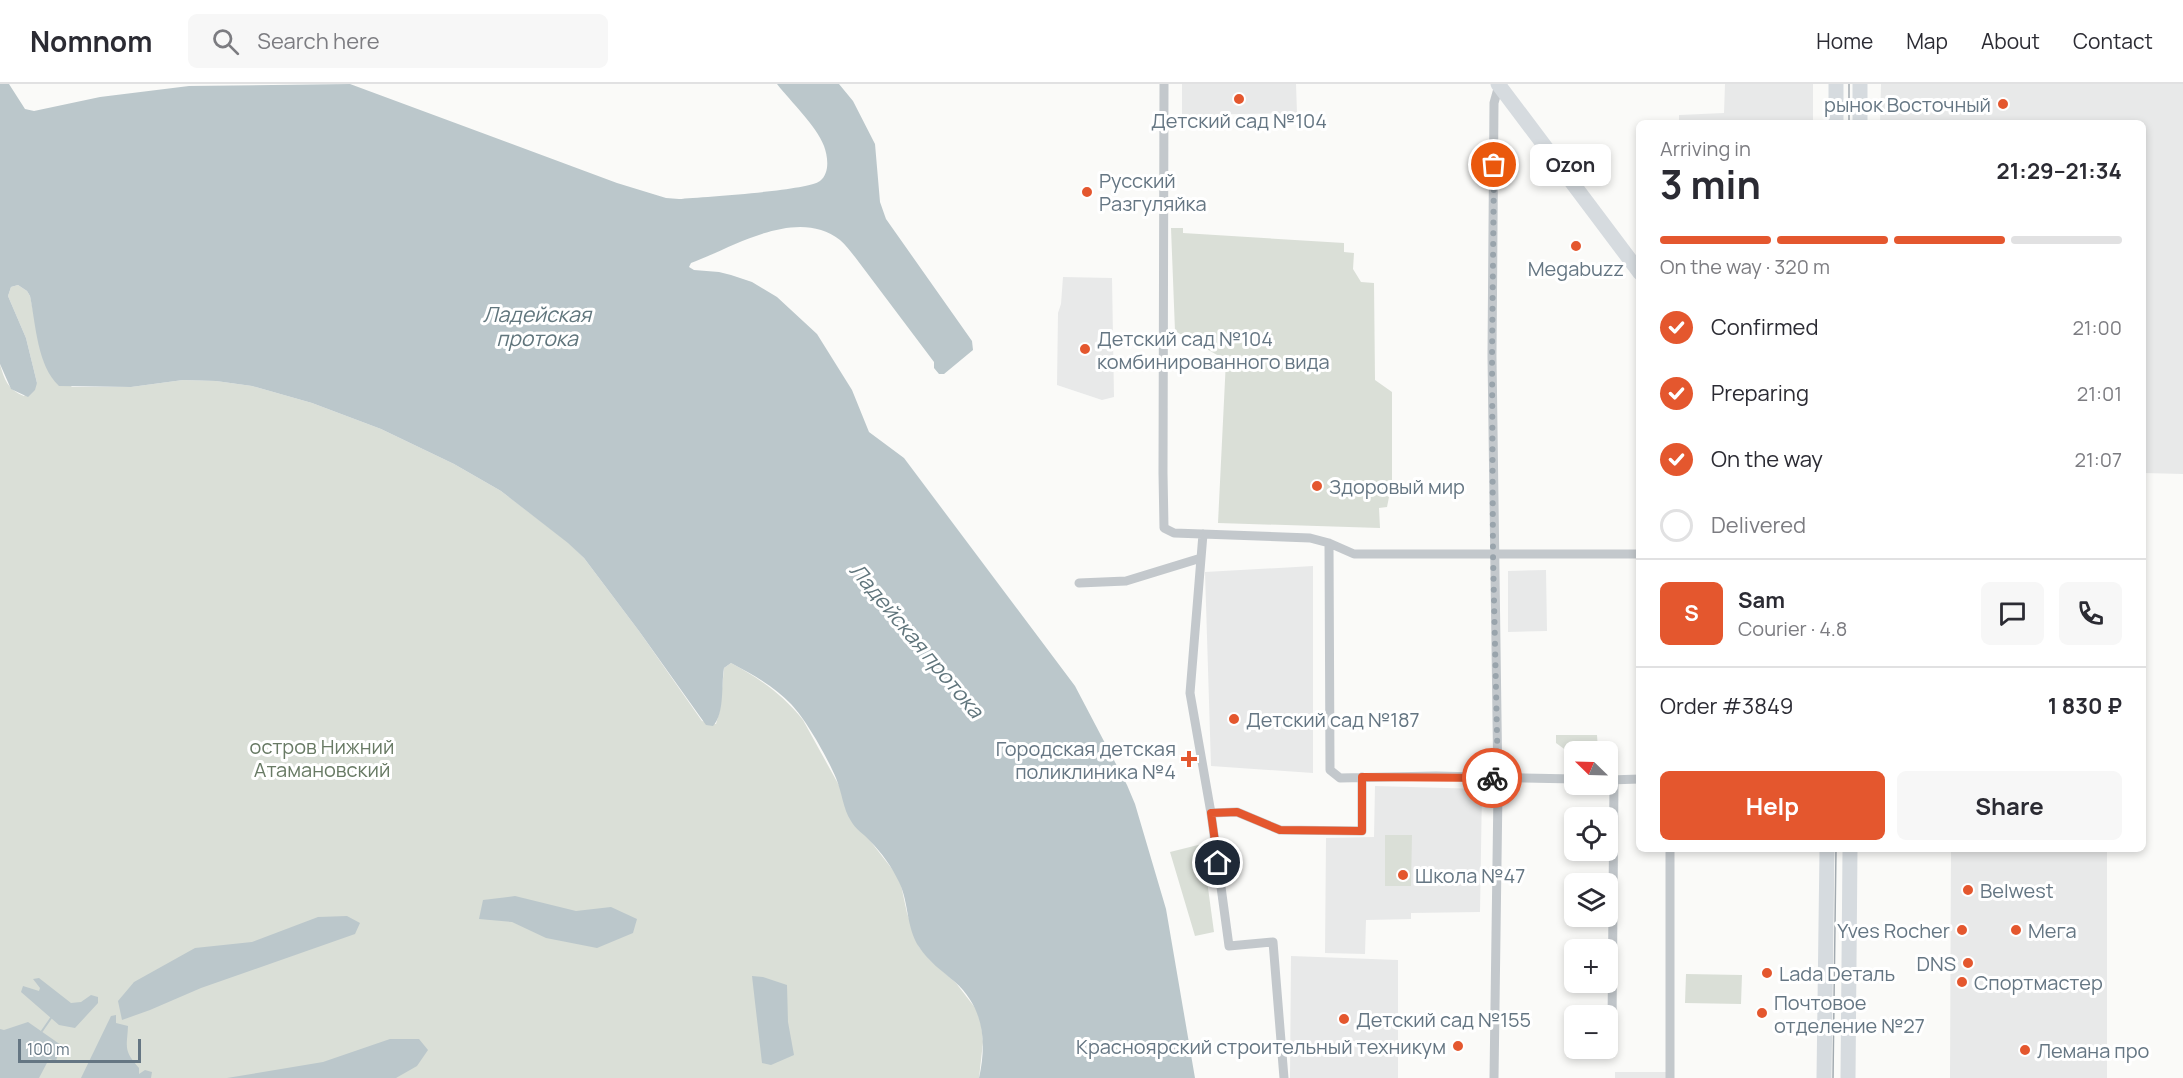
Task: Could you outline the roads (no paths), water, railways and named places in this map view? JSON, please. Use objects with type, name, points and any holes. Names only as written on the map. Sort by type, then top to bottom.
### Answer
[{"type":"main road","points":[[1836,84],[1836,120]]},
{"type":"main road","points":[[1860,84],[1860,120]]},
{"type":"main road","points":[[1499,85],[1636,268]]},
{"type":"main road","points":[[1824,1078],[1827,852]]},
{"type":"main road","points":[[1848,1078],[1850,852]]},
{"type":"street","points":[[1164,84],[1163,524],[1168,531],[1310,538],[1354,554],[1636,554]]},
{"type":"street","points":[[1494,1078],[1498,778],[1493,555],[1492,356],[1494,104],[1499,85]]},
{"type":"street","points":[[1203,534],[1190,693],[1211,813],[1229,946],[1273,942],[1284,1078]]},
{"type":"street","points":[[1329,543],[1330,770],[1340,778],[1564,779]]},
{"type":"street","points":[[1079,584],[1126,581],[1201,558]]},
{"type":"street","points":[[1211,813],[1237,812],[1280,830],[1362,831],[1362,777]]},
{"type":"street","points":[[1618,780],[1636,779]]},
{"type":"street","points":[[1611,795],[1614,921],[1612,1005]]},
{"type":"street","points":[[1670,852],[1670,1078]]},
{"type":"water","name":"Ладейская протока","points":[[0,84],[9,84],[25,109],[34,111],[100,97],[189,86],[350,84],[617,183],[666,198],[679,199],[776,191],[811,185],[820,181],[827,169],[824,146],[809,122],[777,84],[839,84],[853,101],[875,144],[880,202],[886,219],[972,341],[973,350],[944,374],[939,374],[934,368],[934,362],[850,250],[840,240],[823,231],[805,227],[785,228],[766,233],[691,263],[689,267],[694,270],[719,272],[752,282],[777,297],[817,334],[852,390],[869,432],[904,458],[1075,686],[1135,804],[1166,909],[1195,1078],[979,1078],[983,1039],[981,1026],[972,1003],[965,992],[919,947],[896,876],[878,850],[853,824],[846,811],[832,769],[797,711],[771,686],[731,663],[724,668],[721,706],[717,720],[713,726],[706,725],[584,558],[501,491],[454,464],[381,429],[312,403],[252,386],[216,381],[183,380],[131,387],[59,386],[46,367],[42,356],[30,296],[18,285],[11,287],[8,296],[26,338],[37,383],[35,390],[28,397],[11,389],[0,364]]},
{"type":"water","points":[[515,896],[576,911],[611,907],[637,919],[633,933],[597,948],[546,938],[512,922],[479,919],[483,900]]},
{"type":"water","points":[[347,916],[360,923],[355,934],[201,988],[122,1020],[118,1001],[134,982],[195,948],[252,942],[318,917]]},
{"type":"water","points":[[752,976],[787,985],[788,1022],[794,1055],[771,1065],[762,1063]]},
{"type":"water","points":[[39,978],[71,1003],[81,1002],[91,995],[98,997],[98,1003],[75,1028],[59,1025],[21,992],[23,986],[39,991],[40,988],[33,979]]},
{"type":"water","points":[[116,1015],[116,1023],[128,1026],[128,1053],[139,1068],[139,1074],[145,1070],[152,1072],[151,1078],[81,1078],[111,1016]]},
{"type":"water","points":[[28,1022],[61,1045],[56,1061],[49,1059],[39,1078],[0,1078],[0,1029],[4,1030]]},
{"type":"water","points":[[390,1039],[419,1039],[428,1050],[417,1066],[396,1078],[227,1078],[323,1062]]},
{"type":"waterway","points":[[42,1031],[51,1018]]},
{"type":"tram line","points":[[1849,84],[1849,120]]},
{"type":"tram line","points":[[1833,1078],[1836,852]]},
{"type":"place","name":"Детский сад №104","points":[[1239,99]]},
{"type":"place","name":"рынок Восточный","points":[[2003,104]]},
{"type":"place","name":"Ozon","points":[[1494,165]]},
{"type":"place","name":"Русский Разгуляйка","points":[[1087,192]]},
{"type":"place","name":"Megabuzz","points":[[1576,246]]},
{"type":"place","name":"Детский сад №104 комбинированного вида","points":[[1085,349]]},
{"type":"place","name":"Здоровый мир","points":[[1317,486]]},
{"type":"place","name":"Детский сад №187","points":[[1234,719]]},
{"type":"place","name":"Городская детская поликлиника №4","points":[[1189,759]]},
{"type":"place","name":"Школа №47","points":[[1403,875]]},
{"type":"place","name":"Belwest","points":[[1968,890]]},
{"type":"place","name":"Yves Rocher","points":[[1962,930]]},
{"type":"place","name":"Мега","points":[[2016,930]]},
{"type":"place","name":"DNS","points":[[1968,963]]},
{"type":"place","name":"Lada Dеталь","points":[[1767,973]]},
{"type":"place","name":"Спортмастер","points":[[1962,982]]},
{"type":"place","name":"Почтовое отделение №27","points":[[1762,1013]]},
{"type":"place","name":"Детский сад №155","points":[[1344,1019]]},
{"type":"place","name":"Красноярский строительный техникум","points":[[1458,1046]]},
{"type":"place","name":"Лемана про","points":[[2025,1050]]},
{"type":"park label","name":"остров Нижний Атамановский","points":[[322,758]]}]
